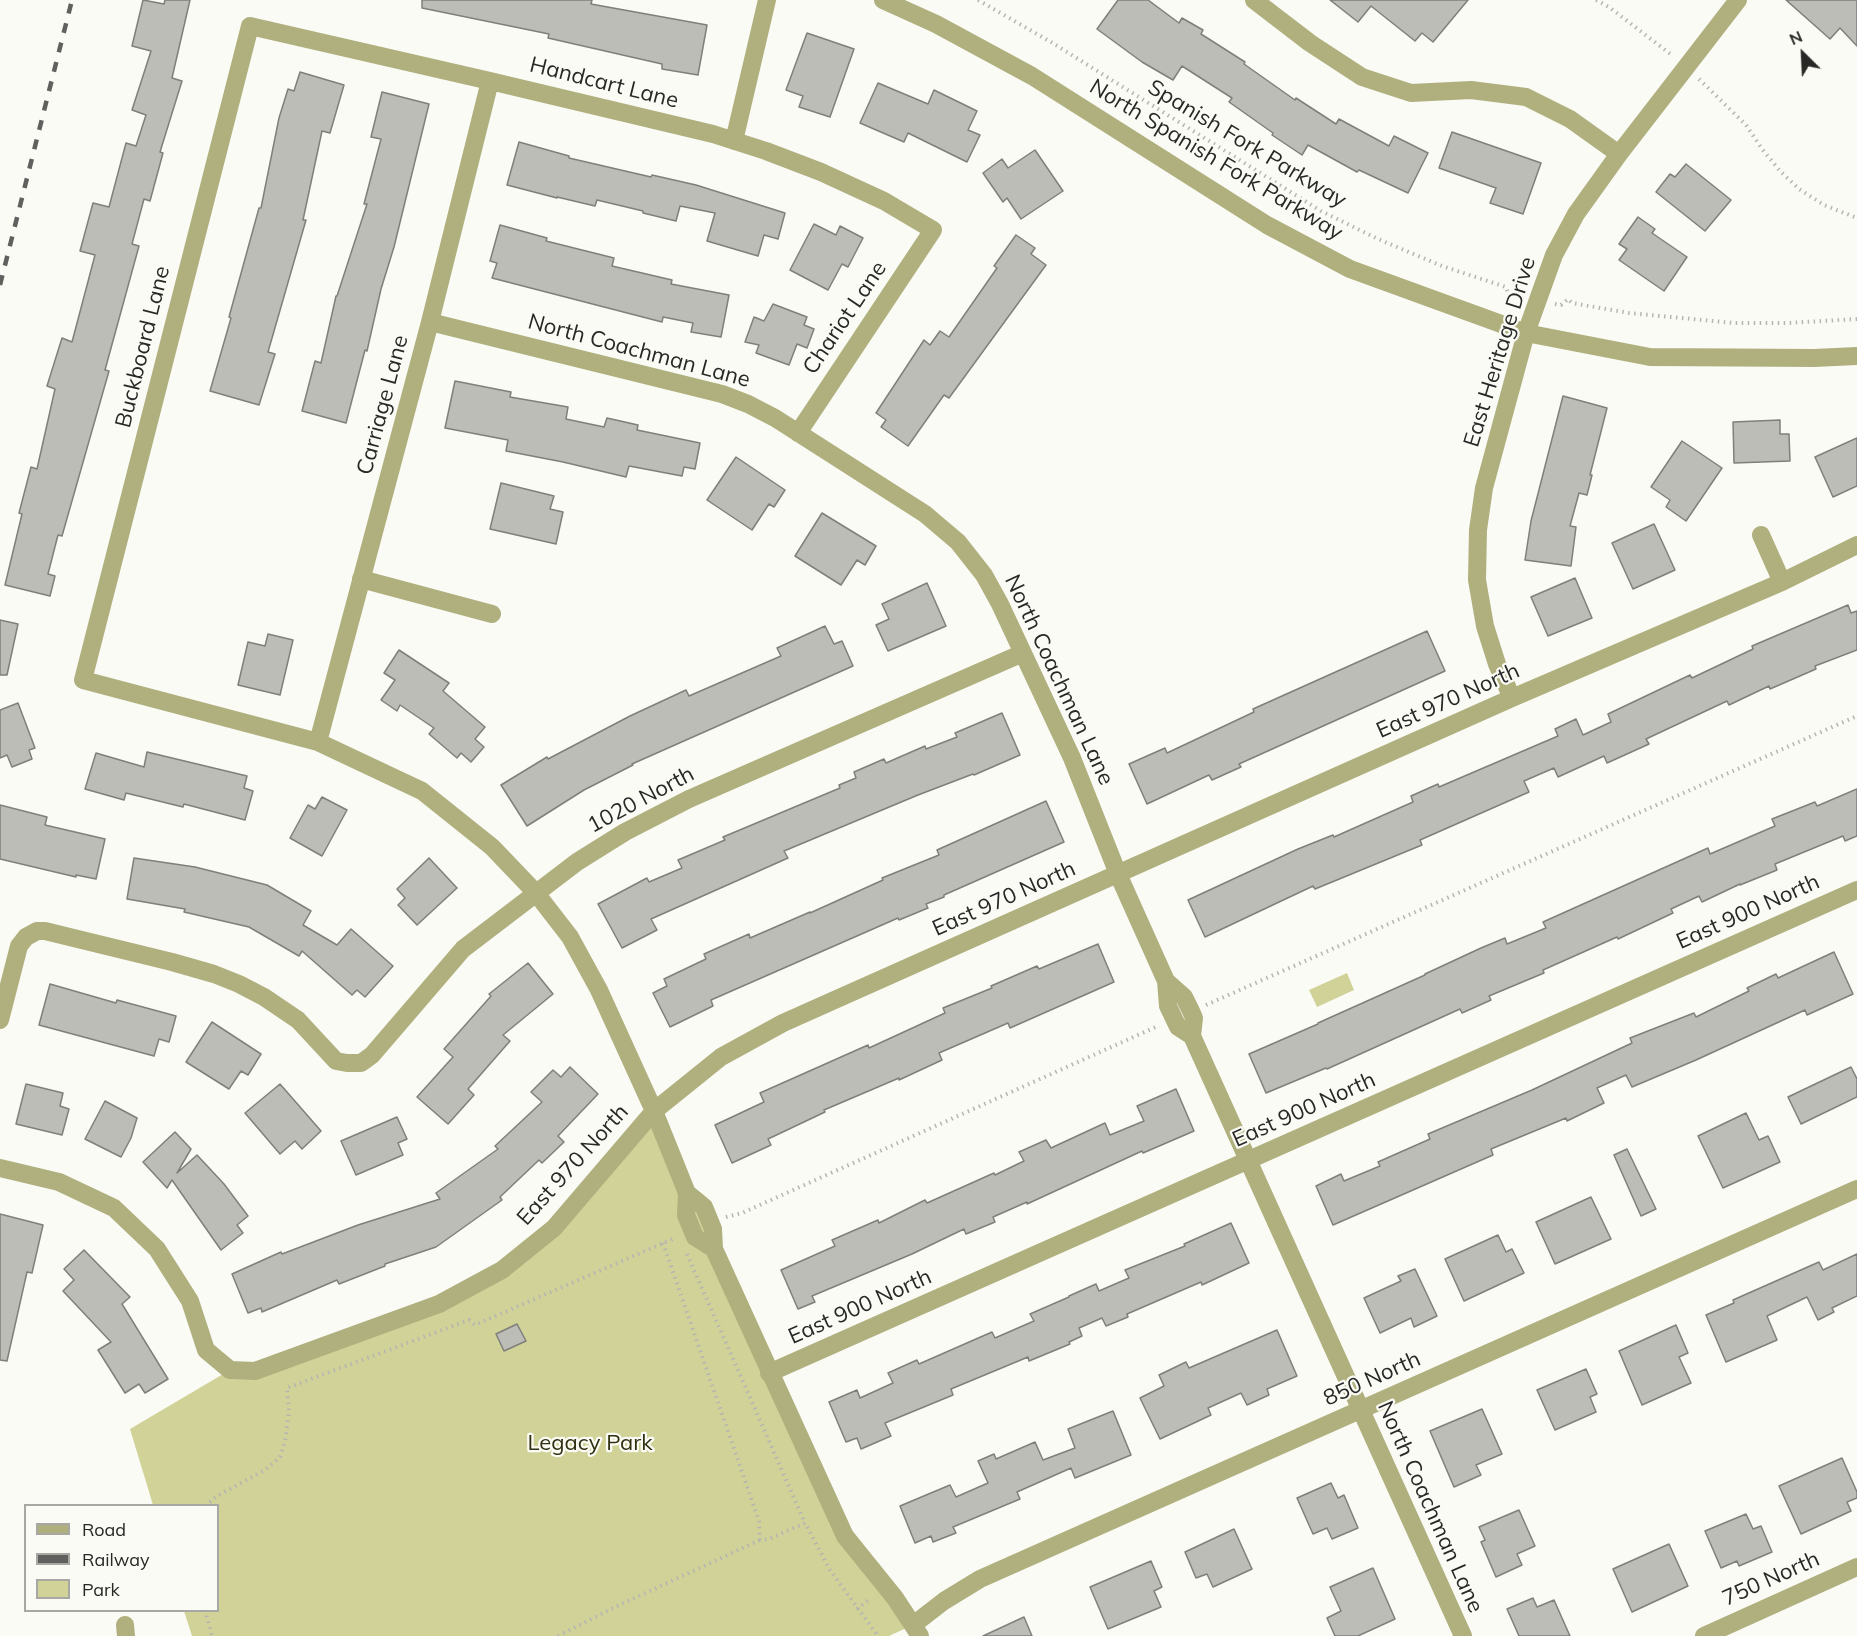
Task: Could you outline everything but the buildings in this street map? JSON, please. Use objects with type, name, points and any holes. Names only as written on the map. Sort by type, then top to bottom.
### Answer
[{"type":"street","points":[[734,141],[767,0]]},
{"type":"street","name":"North Spanish Fork Parkway","points":[[883,0],[936,24],[1032,76],[1267,225],[1350,269],[1526,333],[1650,357],[1857,356]]},
{"type":"street","points":[[1254,0],[1310,43],[1362,77],[1411,93],[1471,90],[1526,97],[1570,119],[1619,154]]},
{"type":"street","name":"East Heritage Drive","points":[[1512,698],[1497,664],[1485,626],[1477,580],[1478,530],[1484,489],[1526,333],[1560,245],[1576,214],[1619,154],[1738,0]]},
{"type":"street","name":"Handcart Lane","points":[[250,26],[490,81],[734,141],[821,172],[884,201],[933,230]]},
{"type":"street","name":"Buckboard Lane","points":[[250,26],[82,680],[318,741]]},
{"type":"street","name":"Carriage Lane","points":[[318,741],[430,322],[490,81]]},
{"type":"street","name":"Chariot Lane","points":[[798,433],[933,230]]},
{"type":"street","name":"North Coachman Lane","points":[[430,322],[722,394],[775,417],[925,514],[958,542],[984,575],[1072,758],[1118,874],[1166,981],[1168,1006],[1178,1027],[1192,1036],[1462,1636]]},
{"type":"street","points":[[1761,535],[1782,582]]},
{"type":"street","name":"East 970 North","points":[[0,1168],[59,1182],[114,1208],[157,1249],[190,1301],[206,1350],[230,1370],[255,1371],[439,1304],[502,1270],[554,1228],[654,1111],[721,1057],[783,1023],[1512,698],[1782,582],[1857,545]]},
{"type":"street","points":[[361,579],[492,614]]},
{"type":"street","name":"1020 North","points":[[0,1020],[19,946],[26,937],[37,931],[45,931],[172,962],[239,984],[264,997],[298,1020],[336,1060],[347,1064],[360,1063],[372,1055],[463,949],[577,862],[625,832],[689,799],[1023,653]]},
{"type":"street","points":[[318,741],[422,791],[492,847],[536,894],[570,937],[599,990],[654,1111],[687,1193],[686,1215],[695,1237],[714,1249],[845,1536],[895,1598],[917,1631]]},
{"type":"street","name":"East 900 North","points":[[770,1373],[1857,890]]},
{"type":"street","name":"850 North","points":[[917,1631],[944,1601],[980,1579],[1857,1189]]},
{"type":"street","name":"750 North","points":[[1704,1636],[1857,1567]]},
{"type":"path","name":"Spanish Fork Parkway","points":[[978,0],[1051,42],[1321,211],[1378,239],[1442,266],[1506,286],[1508,293]]},
{"type":"path","points":[[1596,0],[1609,7],[1675,58]]},
{"type":"path","points":[[1698,79],[1746,125],[1768,156],[1799,189],[1824,205],[1857,218]]},
{"type":"path","points":[[1561,305],[1568,299],[1572,303],[1629,313],[1734,323],[1857,319]]},
{"type":"path","points":[[1197,1009],[1857,716]]},
{"type":"path","points":[[718,1220],[742,1213],[1159,1026]]},
{"type":"path","points":[[207,1504],[217,1496],[265,1470],[279,1457],[285,1442],[288,1411],[287,1388],[469,1320],[475,1325],[679,1237],[682,1243]]},
{"type":"path","points":[[663,1243],[759,1521],[760,1540]]},
{"type":"path","points":[[687,1253],[805,1523],[830,1570],[878,1636]]},
{"type":"path","points":[[558,1636],[760,1540],[769,1539],[805,1523]]},
{"type":"path","points":[[857,1609],[871,1598]]},
{"type":"path","points":[[205,1612],[212,1636]]},
{"type":"green space","points":[[1347,973],[1354,990],[1317,1007],[1309,990]]},
{"type":"green space","name":"Legacy Park","points":[[654,1111],[845,1536],[913,1625],[889,1636],[192,1636],[184,1612],[219,1612],[219,1504],[153,1504],[130,1429],[230,1370],[255,1371],[502,1270]]},
{"type":"railway","points":[[0,285],[72,0]]}]
